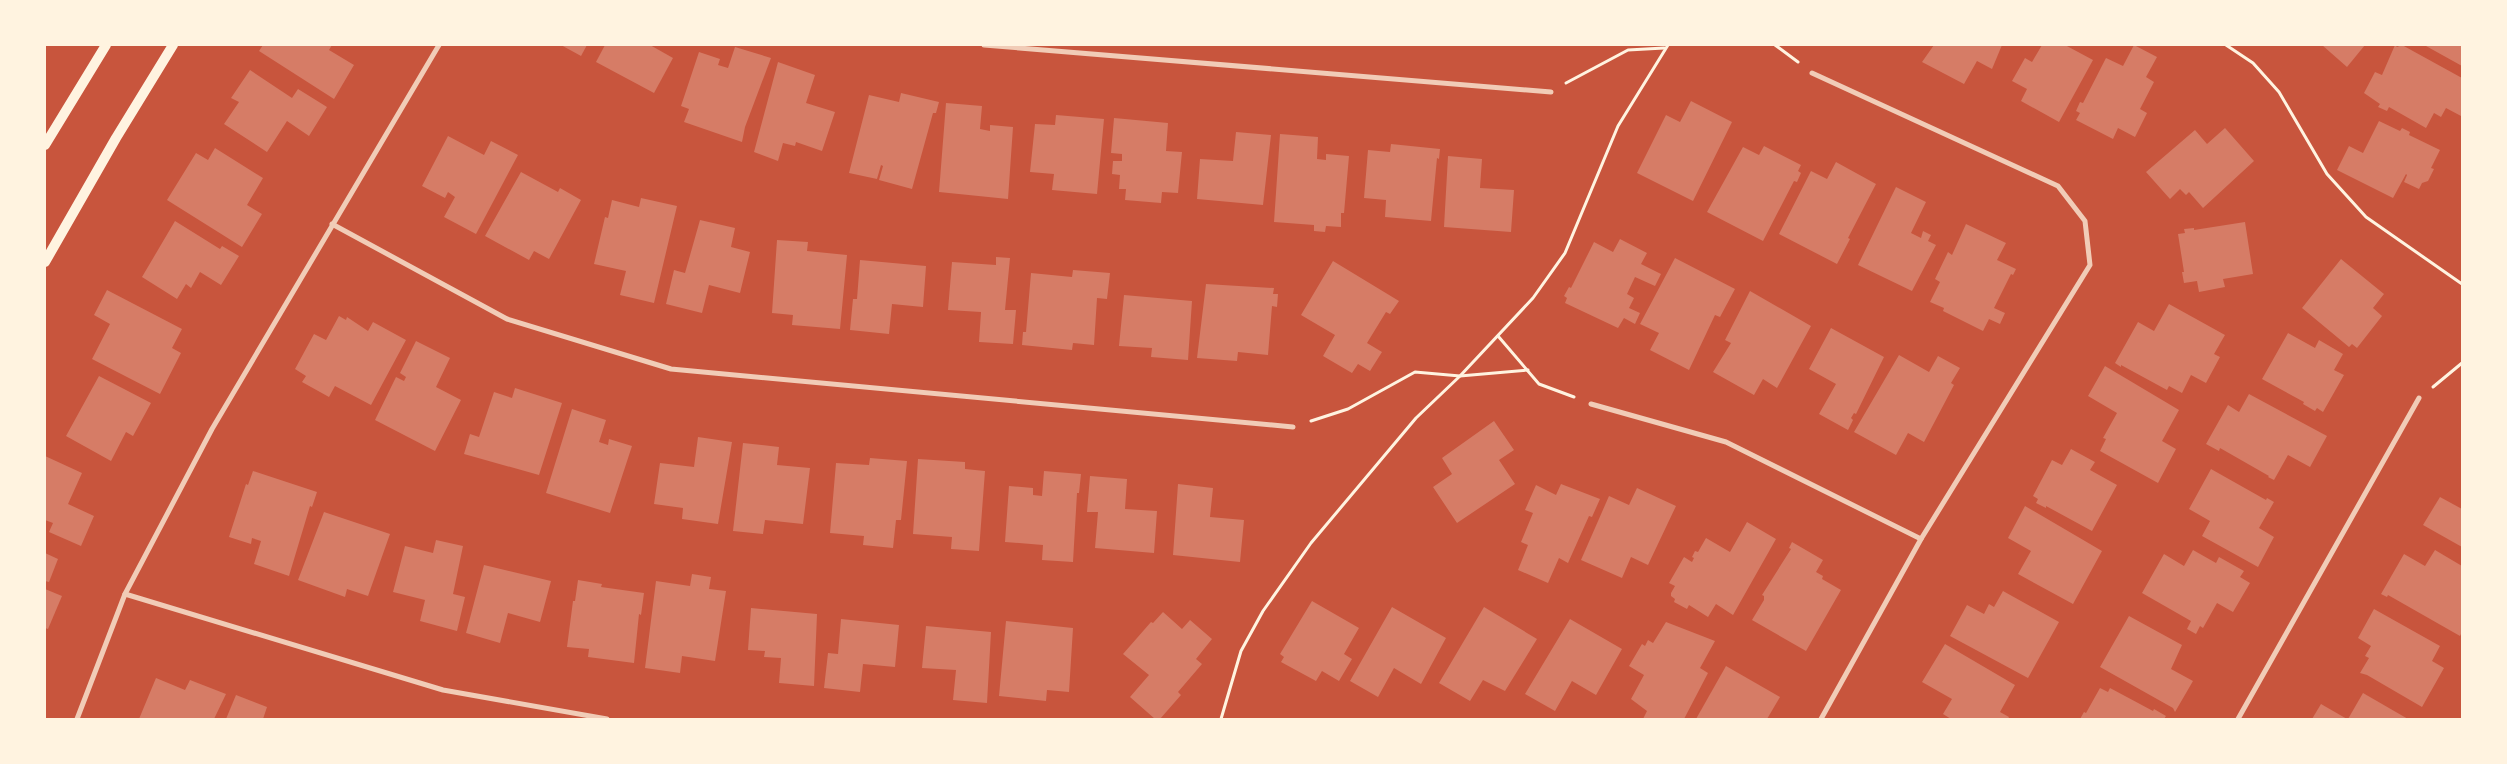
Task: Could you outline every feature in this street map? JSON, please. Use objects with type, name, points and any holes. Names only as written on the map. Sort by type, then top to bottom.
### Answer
[{"type":"main road","points":[[45,145],[106,45]]},
{"type":"main road","points":[[45,262],[116,138],[173,45]]},
{"type":"street","points":[[77,719],[125,594],[212,429],[439,45]]},
{"type":"street","points":[[984,45],[1550,92]]},
{"type":"street","points":[[1812,73],[2058,186],[2085,221],[2090,265],[1921,539],[1821,719]]},
{"type":"street","points":[[332,224],[507,319],[671,369],[1293,427]]},
{"type":"street","points":[[2238,719],[2419,398]]},
{"type":"street","points":[[1591,404],[1726,442],[1921,539]]},
{"type":"street","points":[[125,594],[443,690],[607,719]]},
{"type":"path","points":[[1221,719],[1241,651],[1263,611],[1311,543],[1416,418],[1460,376],[1534,298],[1564,253],[1618,126],[1664,48],[1668,45]]},
{"type":"path","points":[[1775,45],[1812,73]]},
{"type":"path","points":[[2226,45],[2253,63],[2278,92],[2327,174],[2366,217],[2462,284]]},
{"type":"path","points":[[1550,92],[1628,50],[1664,48]]},
{"type":"path","points":[[1498,336],[1540,384],[1591,404]]},
{"type":"path","points":[[2419,398],[2462,363]]},
{"type":"path","points":[[1293,427],[1348,409],[1415,372],[1460,376],[1528,370]]},
{"type":"building","points":[[263,45],[332,45],[329,50],[354,65],[334,99],[259,51]]},
{"type":"building","points":[[561,45],[587,45],[581,56]]},
{"type":"building","points":[[605,45],[650,45],[673,58],[654,93],[596,62]]},
{"type":"building","points":[[1934,45],[2002,45],[1992,69],[1977,61],[1964,84],[1922,62]]},
{"type":"building","points":[[2042,45],[2065,45],[2093,60],[2059,122],[2021,101],[2027,89],[2012,81],[2025,58],[2032,62]]},
{"type":"building","points":[[2134,45],[2157,57],[2146,77],[2154,82],[2140,109],[2147,113],[2135,137],[2118,128],[2113,139],[2076,120],[2080,113],[2076,111],[2080,102],[2083,103],[2106,58],[2123,66]]},
{"type":"building","points":[[2322,45],[2365,45],[2347,67]]},
{"type":"building","points":[[2395,45],[2397,47],[2402,45],[2462,78],[2461,116],[2446,108],[2441,117],[2434,113],[2426,128],[2389,107],[2387,111],[2378,107],[2380,104],[2364,93],[2375,72],[2382,75]]},
{"type":"building","points":[[2462,45],[2462,66],[2426,46]]},
{"type":"building","points":[[735,47],[771,58],[745,127],[742,142],[684,122],[689,109],[681,106],[699,52],[720,59],[718,65],[728,68]]},
{"type":"building","points":[[778,62],[815,75],[806,103],[835,112],[822,151],[796,142],[795,146],[783,143],[778,161],[754,152]]},
{"type":"building","points":[[250,70],[292,98],[298,89],[327,107],[309,136],[287,121],[267,152],[224,124],[239,102],[231,98]]},
{"type":"building","points":[[901,93],[939,102],[936,113],[933,113],[912,189],[879,180],[883,166],[881,165],[877,179],[849,173],[869,95],[899,102]]},
{"type":"building","points":[[1691,101],[1732,122],[1693,201],[1637,173],[1666,115],[1680,122]]},
{"type":"building","points":[[946,103],[982,106],[980,129],[990,131],[990,125],[1013,127],[1008,199],[939,192]]},
{"type":"building","points":[[1056,115],[1104,119],[1097,194],[1052,190],[1054,174],[1030,172],[1035,124],[1055,125]]},
{"type":"building","points":[[1114,118],[1168,123],[1166,151],[1182,152],[1178,193],[1162,192],[1161,203],[1125,200],[1126,189],[1119,189],[1120,175],[1112,174],[1113,161],[1122,161],[1122,154],[1111,153]]},
{"type":"building","points":[[2379,121],[2400,131],[2402,128],[2410,132],[2409,135],[2440,150],[2431,168],[2434,169],[2428,181],[2422,183],[2419,189],[2404,182],[2406,174],[2393,198],[2337,170],[2349,146],[2363,153]]},
{"type":"building","points":[[2225,128],[2254,161],[2203,208],[2189,192],[2186,195],[2180,189],[2170,199],[2146,172],[2195,130],[2207,144]]},
{"type":"building","points":[[1236,132],[1271,135],[1263,205],[1197,199],[1200,159],[1233,161]]},
{"type":"building","points":[[1280,134],[1318,137],[1317,159],[1326,160],[1326,154],[1349,156],[1344,213],[1341,213],[1341,227],[1326,226],[1325,232],[1314,231],[1314,225],[1274,222]]},
{"type":"building","points":[[448,136],[484,155],[491,141],[518,155],[476,234],[444,217],[455,197],[448,192],[445,198],[422,186]]},
{"type":"building","points":[[1391,144],[1440,149],[1439,159],[1437,158],[1431,221],[1385,217],[1386,200],[1364,198],[1368,150],[1390,152]]},
{"type":"building","points":[[1764,146],[1801,165],[1798,171],[1801,173],[1797,182],[1794,181],[1763,241],[1707,212],[1743,147],[1759,155]]},
{"type":"building","points":[[215,148],[263,178],[247,205],[262,214],[242,247],[167,200],[196,153],[208,160]]},
{"type":"building","points":[[1448,156],[1482,159],[1480,188],[1514,190],[1511,232],[1444,227]]},
{"type":"building","points":[[1836,162],[1876,184],[1848,238],[1850,239],[1837,264],[1779,234],[1811,171],[1827,179]]},
{"type":"building","points":[[521,172],[558,192],[560,188],[581,200],[549,259],[534,251],[529,260],[485,236]]},
{"type":"building","points":[[1896,187],[1926,202],[1911,233],[1921,238],[1923,231],[1931,235],[1928,241],[1936,245],[1912,291],[1858,265]]},
{"type":"building","points":[[641,198],[677,206],[654,303],[620,295],[626,271],[594,264],[605,217],[608,218],[612,200],[639,207]]},
{"type":"building","points":[[700,220],[735,228],[731,247],[750,252],[740,293],[709,285],[702,313],[666,304],[674,270],[685,273]]},
{"type":"building","points":[[175,221],[220,249],[222,246],[239,256],[221,285],[200,272],[191,288],[186,284],[177,299],[142,277]]},
{"type":"building","points":[[2245,222],[2253,274],[2223,279],[2225,287],[2199,292],[2197,281],[2184,283],[2178,234],[2185,233],[2184,229],[2194,228],[2194,230]]},
{"type":"building","points":[[1966,224],[2006,243],[1997,260],[2016,269],[2013,275],[2011,274],[1994,308],[2005,313],[2000,324],[1989,319],[1983,331],[1943,311],[1944,308],[1930,302],[1940,282],[1935,279],[1948,252],[1952,255]]},
{"type":"building","points":[[1620,239],[1647,253],[1641,264],[1661,274],[1655,286],[1635,277],[1627,294],[1634,298],[1629,308],[1640,313],[1635,324],[1624,318],[1618,328],[1565,303],[1567,298],[1564,296],[1569,287],[1571,288],[1594,242],[1613,252]]},
{"type":"building","points":[[777,240],[808,242],[807,251],[847,255],[840,329],[792,325],[793,315],[772,313]]},
{"type":"building","points":[[996,257],[1010,258],[1005,310],[1016,310],[1013,344],[979,342],[981,312],[948,310],[952,262],[996,265]]},
{"type":"building","points":[[1675,258],[1735,289],[1720,317],[1715,315],[1689,370],[1650,350],[1659,333],[1640,324]]},
{"type":"building","points":[[2341,259],[2384,294],[2373,308],[2382,316],[2357,348],[2352,344],[2349,347],[2302,308]]},
{"type":"building","points":[[860,260],[926,266],[923,307],[892,304],[889,334],[850,330],[853,299],[857,299]]},
{"type":"building","points":[[1333,261],[1399,301],[1390,314],[1386,312],[1367,343],[1382,352],[1370,371],[1358,364],[1352,373],[1323,356],[1335,335],[1301,315]]},
{"type":"building","points":[[1073,270],[1110,273],[1107,299],[1097,298],[1094,345],[1073,343],[1072,350],[1022,345],[1023,332],[1026,332],[1031,273],[1072,277]]},
{"type":"building","points":[[1206,284],[1274,288],[1273,294],[1278,294],[1277,307],[1272,306],[1268,355],[1238,352],[1237,361],[1197,358]]},
{"type":"building","points":[[107,290],[182,329],[172,348],[181,353],[160,394],[92,359],[110,324],[94,315]]},
{"type":"building","points":[[1750,291],[1811,326],[1777,388],[1763,379],[1754,395],[1713,372],[1731,343],[1725,340]]},
{"type":"building","points":[[1124,295],[1192,301],[1188,360],[1151,357],[1152,348],[1119,346]]},
{"type":"building","points":[[2169,304],[2225,335],[2214,354],[2220,357],[2206,383],[2191,375],[2182,393],[2169,386],[2167,390],[2115,363],[2138,322],[2154,331]]},
{"type":"building","points":[[339,316],[346,320],[347,317],[368,331],[373,322],[406,340],[371,405],[335,386],[329,397],[302,382],[306,376],[295,369],[314,334],[326,340]]},
{"type":"building","points":[[1831,328],[1884,357],[1856,414],[1854,413],[1851,418],[1853,420],[1848,430],[1819,414],[1836,384],[1809,369]]},
{"type":"building","points":[[2288,333],[2315,348],[2319,340],[2343,354],[2334,370],[2344,375],[2323,412],[2317,408],[2315,411],[2303,404],[2304,402],[2262,379]]},
{"type":"building","points":[[416,341],[450,358],[436,387],[461,400],[435,451],[375,420],[396,377],[404,381],[406,377],[400,373]]},
{"type":"building","points":[[1899,355],[1929,372],[1938,356],[1960,368],[1951,383],[1954,385],[1924,442],[1908,433],[1896,455],[1854,432]]},
{"type":"building","points":[[2105,366],[2179,410],[2162,441],[2176,449],[2158,483],[2100,451],[2106,439],[2103,438],[2117,413],[2088,396]]},
{"type":"building","points":[[99,376],[151,403],[133,436],[126,432],[111,461],[66,436]]},
{"type":"building","points":[[515,388],[562,403],[539,475],[464,454],[470,434],[479,437],[494,392],[512,398]]},
{"type":"building","points":[[2249,394],[2327,436],[2310,467],[2288,455],[2274,480],[2220,448],[2219,451],[2206,444],[2228,405],[2239,412]]},
{"type":"building","points":[[572,409],[606,420],[599,442],[608,445],[609,439],[632,446],[610,513],[546,493]]},
{"type":"building","points":[[1494,421],[1514,450],[1499,460],[1515,484],[1457,523],[1433,487],[1452,474],[1442,458]]},
{"type":"building","points":[[698,437],[732,442],[718,524],[682,519],[683,508],[654,504],[660,463],[694,467]]},
{"type":"building","points":[[743,443],[779,447],[777,465],[810,468],[803,524],[765,520],[763,534],[733,531]]},
{"type":"building","points":[[2071,449],[2095,462],[2090,470],[2117,485],[2092,531],[2046,506],[2046,508],[2036,503],[2038,499],[2033,496],[2052,460],[2062,465]]},
{"type":"building","points":[[45,456],[82,473],[68,504],[94,516],[81,546],[49,532],[53,523],[45,520]]},
{"type":"building","points":[[870,458],[907,461],[901,520],[896,520],[893,548],[863,545],[864,536],[830,533],[836,463],[869,465]]},
{"type":"building","points":[[918,459],[965,462],[965,469],[985,471],[979,551],[951,549],[952,537],[913,534]]},
{"type":"building","points":[[2211,469],[2266,500],[2267,498],[2274,502],[2259,528],[2274,537],[2258,567],[2202,536],[2210,521],[2189,509]]},
{"type":"building","points":[[253,471],[317,492],[312,507],[310,506],[289,576],[254,564],[261,541],[252,538],[251,544],[229,537],[246,484],[248,485]]},
{"type":"building","points":[[1044,471],[1081,474],[1079,493],[1077,493],[1073,562],[1042,560],[1043,545],[1005,542],[1009,486],[1033,488],[1033,495],[1042,496]]},
{"type":"building","points":[[1090,476],[1127,479],[1125,509],[1157,511],[1154,553],[1095,548],[1098,512],[1087,512]]},
{"type":"building","points":[[1178,484],[1213,488],[1210,517],[1244,520],[1240,562],[1173,555]]},
{"type":"building","points":[[1561,484],[1600,499],[1592,517],[1589,516],[1568,563],[1559,558],[1548,583],[1518,570],[1528,545],[1521,542],[1533,513],[1525,510],[1536,485],[1556,495]]},
{"type":"building","points":[[1637,488],[1676,506],[1648,565],[1631,557],[1622,578],[1581,560],[1609,496],[1629,505]]},
{"type":"building","points":[[2440,497],[2462,509],[2462,547],[2423,525]]},
{"type":"building","points":[[2025,506],[2102,551],[2073,604],[2018,574],[2031,551],[2008,538]]},
{"type":"building","points":[[324,512],[390,534],[368,596],[347,589],[345,597],[298,580]]},
{"type":"building","points":[[1747,522],[1776,539],[1733,615],[1716,604],[1708,617],[1689,605],[1687,609],[1674,602],[1675,599],[1671,596],[1671,593],[1675,586],[1669,583],[1684,557],[1692,562],[1695,551],[1698,552],[1706,538],[1730,552]]},
{"type":"building","points":[[436,540],[463,546],[453,594],[465,597],[457,631],[420,621],[425,600],[393,592],[405,546],[433,553]]},
{"type":"building","points":[[1792,542],[1823,560],[1816,572],[1823,576],[1822,579],[1841,590],[1806,651],[1752,620],[1764,600],[1762,595],[1791,549],[1789,548]]},
{"type":"building","points":[[2193,550],[2216,563],[2219,557],[2244,571],[2240,577],[2250,583],[2233,612],[2217,603],[2203,628],[2200,626],[2196,634],[2187,629],[2191,621],[2142,593],[2164,554],[2184,566]]},
{"type":"building","points":[[2435,550],[2462,566],[2462,632],[2460,636],[2388,595],[2387,597],[2381,594],[2404,554],[2425,566]]},
{"type":"building","points":[[45,553],[58,559],[49,582],[45,581]]},
{"type":"building","points":[[484,565],[551,581],[540,622],[508,613],[500,643],[466,633]]},
{"type":"building","points":[[692,574],[711,577],[709,589],[726,591],[715,661],[682,656],[680,673],[645,668],[656,581],[690,586]]},
{"type":"building","points":[[578,580],[602,584],[601,587],[644,593],[641,615],[639,614],[634,663],[588,657],[589,649],[567,647],[573,601],[575,601]]},
{"type":"building","points":[[45,589],[62,596],[48,629],[45,628]]},
{"type":"building","points":[[2003,591],[2059,622],[2028,678],[1950,636],[1967,605],[1984,614],[1989,604],[1994,607]]},
{"type":"building","points":[[1312,601],[1359,628],[1344,654],[1352,659],[1339,681],[1322,671],[1316,681],[1281,662],[1284,657],[1280,654]]},
{"type":"building","points":[[1392,607],[1446,638],[1421,684],[1394,668],[1378,697],[1350,681]]},
{"type":"building","points":[[1484,607],[1537,639],[1505,691],[1483,680],[1470,701],[1439,683]]},
{"type":"building","points":[[751,608],[817,614],[814,686],[779,683],[781,658],[764,657],[765,651],[748,650]]},
{"type":"building","points":[[2374,609],[2440,646],[2432,661],[2444,668],[2422,707],[2367,675],[2360,673],[2369,658],[2365,656],[2371,646],[2358,638]]},
{"type":"building","points":[[1163,612],[1182,629],[1190,620],[1212,639],[1196,659],[1202,664],[1178,692],[1181,695],[1160,719],[1155,719],[1130,697],[1149,675],[1123,654],[1151,622],[1153,623]]},
{"type":"building","points":[[2129,616],[2182,645],[2171,669],[2193,681],[2175,712],[2173,708],[2100,667]]},
{"type":"building","points":[[841,619],[899,625],[895,667],[863,664],[860,692],[824,688],[828,653],[838,654]]},
{"type":"building","points":[[1570,619],[1622,649],[1596,695],[1572,681],[1555,711],[1525,694]]},
{"type":"building","points":[[1006,621],[1073,628],[1069,692],[1047,690],[1046,701],[999,696]]},
{"type":"building","points":[[1666,622],[1715,641],[1700,668],[1708,673],[1684,719],[1643,719],[1647,711],[1631,699],[1644,675],[1629,666],[1642,644],[1645,646],[1648,640],[1653,643]]},
{"type":"building","points":[[926,626],[991,632],[987,703],[953,700],[956,670],[922,668]]},
{"type":"building","points":[[1945,644],[2015,685],[2000,712],[2009,717],[2008,719],[1951,719],[1943,714],[1952,699],[1922,682]]},
{"type":"building","points":[[1726,666],[1780,697],[1767,719],[1696,719]]},
{"type":"building","points":[[156,678],[185,690],[190,680],[226,694],[214,719],[139,719]]},
{"type":"building","points":[[2100,688],[2108,692],[2110,688],[2166,716],[2164,719],[2080,719],[2084,712],[2086,713]]},
{"type":"building","points":[[2363,693],[2408,719],[2348,719]]},
{"type":"building","points":[[236,695],[267,707],[263,719],[226,719]]},
{"type":"building","points":[[2321,704],[2347,719],[2312,719]]}]
